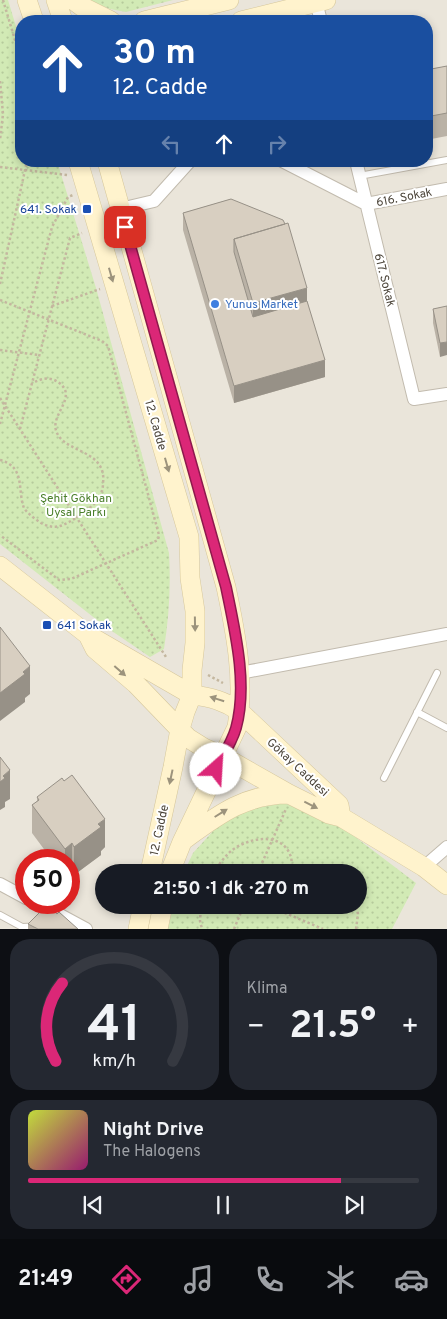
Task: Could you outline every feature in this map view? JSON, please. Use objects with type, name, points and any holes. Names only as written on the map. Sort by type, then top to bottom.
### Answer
[{"type":"main road","points":[[27,0],[32,15]]},
{"type":"main road","points":[[56,0],[61,15]]},
{"type":"main road","points":[[73,0],[99,15]]},
{"type":"main road","points":[[168,15],[229,0]]},
{"type":"main road","points":[[265,15],[321,1]]},
{"type":"main road","name":"12. Cadde","points":[[109,167],[226,587],[234,627],[240,674],[239,712]]},
{"type":"main road","name":"12. Cadde","points":[[75,168],[86,191],[189,537],[190,578],[195,611],[192,695]]},
{"type":"main road","points":[[0,566],[88,635],[192,695],[226,702],[239,712],[234,736],[222,756],[196,744],[136,684],[95,649],[88,635]]},
{"type":"main road","points":[[180,729],[192,695]]},
{"type":"main road","name":"Gökay Caddesi","points":[[222,756],[288,801],[340,817],[339,805],[239,712]]},
{"type":"main road","name":"12. Cadde","points":[[152,864],[180,729]]},
{"type":"main road","name":"12. Cadde","points":[[173,864],[222,756]]},
{"type":"main road","points":[[182,842],[227,810],[244,801],[264,796],[288,801]]},
{"type":"main road","points":[[340,817],[424,867],[447,885]]},
{"type":"main road","points":[[138,929],[141,914]]},
{"type":"main road","points":[[158,929],[161,914]]},
{"type":"street","points":[[321,1],[321,15]]},
{"type":"street","points":[[120,209],[154,201],[185,167]]},
{"type":"street","name":"616. Sokak","points":[[294,167],[366,204],[447,189]]},
{"type":"street","name":"617. Sokak","points":[[357,167],[414,399],[447,394]]},
{"type":"street","points":[[240,674],[447,634]]},
{"type":"street","points":[[424,867],[447,847]]},
{"type":"street","points":[[0,884],[15,892]]},
{"type":"street","points":[[58,914],[86,929]]},
{"type":"lane","points":[[433,163],[447,160]]},
{"type":"lane","points":[[359,176],[408,167]]},
{"type":"lane","points":[[384,778],[437,673]]},
{"type":"lane","points":[[417,712],[447,728]]},
{"type":"lane","points":[[0,916],[22,927],[46,926],[52,929]]},
{"type":"path","points":[[3,0],[15,40]]},
{"type":"path","points":[[0,81],[3,114],[0,140]]},
{"type":"path","points":[[0,167],[25,170],[75,168]]},
{"type":"path","points":[[0,284],[26,167]]},
{"type":"path","points":[[0,424],[52,227],[68,197],[86,191]]},
{"type":"path","points":[[20,430],[70,238],[89,231]]},
{"type":"path","points":[[52,306],[104,287]]},
{"type":"path","points":[[0,300],[102,341],[108,346],[158,529],[158,540],[71,579],[59,580],[0,535]]},
{"type":"path","points":[[0,350],[39,355]]},
{"type":"path","points":[[0,460],[12,466],[18,475],[21,482],[25,509],[31,516],[51,527],[61,526],[76,517],[95,504],[100,496],[104,481],[103,472],[99,464],[61,439],[58,435],[55,425],[56,417],[63,406],[66,396],[65,390],[60,384],[49,378],[32,382]]},
{"type":"path","points":[[0,398],[166,657]]},
{"type":"path","points":[[202,673],[223,683]]},
{"type":"path","points":[[262,864],[288,801]]},
{"type":"path","points":[[220,864],[230,852],[242,843],[262,838],[272,840],[288,851],[291,864]]},
{"type":"path","points":[[200,914],[202,929]]},
{"type":"path","points":[[234,929],[240,914]]},
{"type":"path","points":[[287,914],[323,929]]},
{"type":"path","points":[[356,929],[358,914]]},
{"type":"shaded area","points":[[0,0],[447,0],[447,929],[0,929]]},
{"type":"green space","name":"Şehit Gökhan Uysal Parkı","points":[[0,0],[8,0],[15,23],[15,167],[59,167],[96,288],[169,553],[169,601],[164,649],[150,657],[106,627],[0,544]]},
{"type":"green space","points":[[88,0],[173,0],[126,12],[110,9]]},
{"type":"green space","points":[[283,803],[312,811],[346,830],[416,883],[392,929],[168,929],[171,914],[367,914],[367,864],[188,864],[193,853],[215,829],[238,811]]},
{"type":"building","points":[[447,66],[447,113],[433,116],[433,69]]},
{"type":"building","points":[[231,199],[283,220],[285,224],[234,239],[234,252],[253,317],[307,301],[325,360],[234,386],[183,213]]},
{"type":"building","points":[[288,223],[307,288],[253,303],[234,239]]},
{"type":"building","points":[[447,306],[447,342],[440,343],[433,309]]},
{"type":"building","points":[[0,627],[30,666],[23,672],[25,674],[0,693]]},
{"type":"building","points":[[0,757],[10,770],[3,776],[5,778],[0,782]]},
{"type":"building","points":[[72,775],[105,819],[98,824],[101,827],[74,847],[72,843],[65,849],[32,805],[39,800],[37,797],[62,778],[64,781]]},
{"type":"building","points":[[38,914],[61,914],[78,929],[38,929],[28,924]]},
{"type":"place","name":"641. Sokak","points":[[87,209]]},
{"type":"place","name":"Yunus Market","points":[[215,304]]},
{"type":"place","name":"641 Sokak","points":[[47,625]]},
{"type":"route","points":[[125,227],[226,587],[239,653],[241,684],[239,712],[234,736],[216,769]]}]
